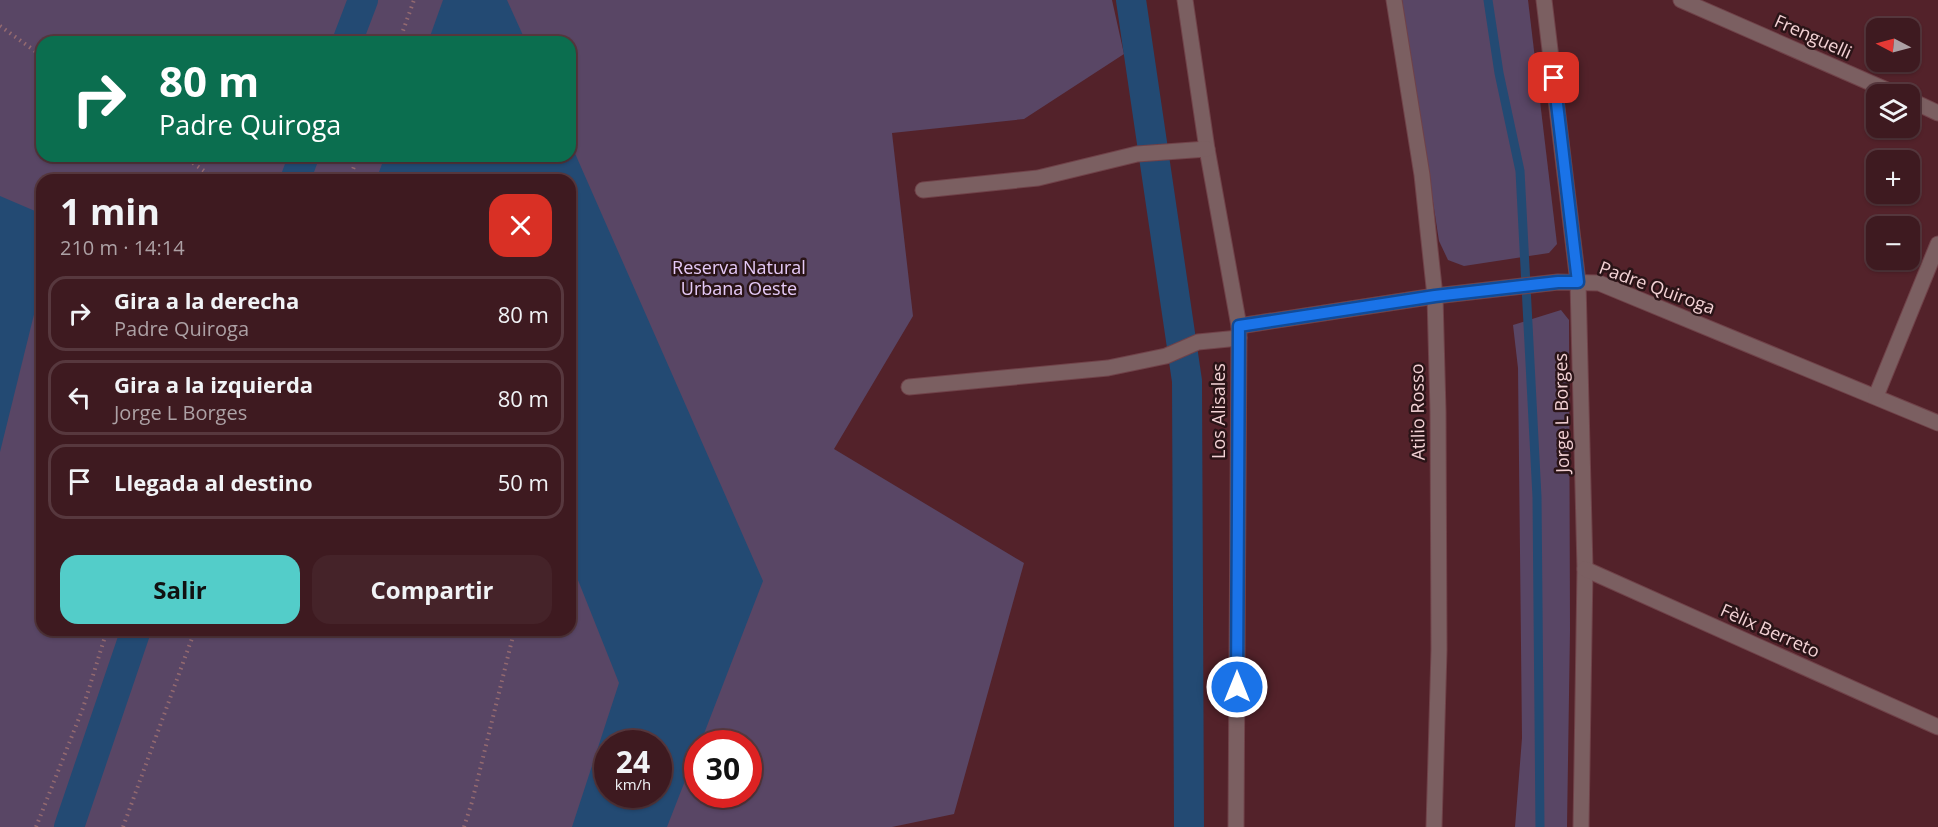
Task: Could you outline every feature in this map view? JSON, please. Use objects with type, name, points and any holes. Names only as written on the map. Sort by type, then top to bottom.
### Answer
[{"type":"street","name":"Los Alisales","points":[[1185,0],[1207,149],[1239,332],[1236,827]]},
{"type":"street","name":"Atilio Rosso","points":[[1394,0],[1422,175],[1435,296],[1439,650],[1434,827]]},
{"type":"street","name":"Jorge L Borges","points":[[1544,0],[1578,282],[1585,569],[1581,827]]},
{"type":"street","name":"Frenguelli","points":[[1681,0],[1873,84]]},
{"type":"street","points":[[1920,105],[1938,113]]},
{"type":"street","points":[[923,190],[1038,178],[1137,154],[1207,149]]},
{"type":"street","points":[[1876,396],[1938,244]]},
{"type":"street","name":"Padre Quiroga","points":[[909,387],[1108,368],[1166,356],[1198,342],[1239,332],[1435,296],[1537,284],[1578,282],[1599,283],[1938,423]]},
{"type":"street","name":"Fèlix Berreto","points":[[1585,569],[1938,727]]},
{"type":"path","points":[[401,36],[414,0]]},
{"type":"path","points":[[0,26],[36,52]]},
{"type":"path","points":[[192,162],[208,174]]},
{"type":"path","points":[[36,827],[83,708],[105,636]]},
{"type":"path","points":[[123,827],[193,636]]},
{"type":"path","points":[[464,827],[513,636]]},
{"type":"green space","name":"Reserva Natural Urbana Oeste","points":[[0,0],[1112,0],[1124,54],[1024,119],[892,133],[913,316],[834,449],[1024,563],[954,814],[892,827],[0,827]]},
{"type":"green space","points":[[1402,0],[1528,0],[1557,244],[1549,253],[1464,266],[1448,260],[1439,241]]},
{"type":"green space","points":[[1561,310],[1569,320],[1570,630],[1567,827],[1515,827],[1522,738],[1518,368],[1513,325]]},
{"type":"water","points":[[443,0],[507,0],[523,36],[430,36]]},
{"type":"water","points":[[576,156],[763,581],[705,730],[684,730],[684,783],[667,827],[572,827],[594,760],[594,808],[672,808],[672,730],[604,730],[619,683],[576,575],[576,174],[378,174],[383,162],[576,162]]},
{"type":"water","points":[[0,196],[36,211],[36,306],[0,452]]},
{"type":"waterway","points":[[349,36],[363,0]]},
{"type":"waterway","points":[[1131,0],[1187,381],[1189,827]]},
{"type":"waterway","points":[[1488,0],[1499,73],[1520,171],[1537,497],[1540,827]]},
{"type":"waterway","points":[[297,174],[302,162]]},
{"type":"waterway","points":[[69,827],[134,636]]},
{"type":"route","points":[[1237,687],[1239,326],[1435,296],[1558,282],[1578,282],[1554,78]]}]
